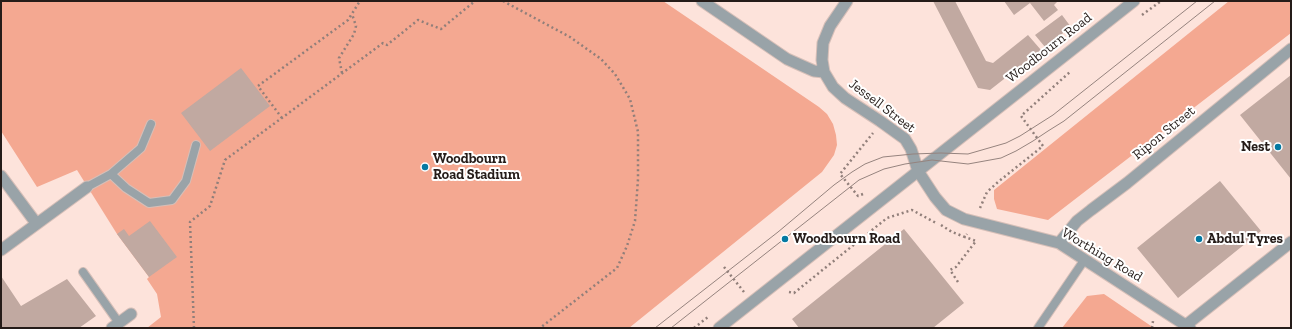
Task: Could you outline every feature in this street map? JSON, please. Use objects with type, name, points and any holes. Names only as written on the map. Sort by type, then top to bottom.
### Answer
[{"type":"street","points":[[702,1],[787,59],[814,71],[824,72]]},
{"type":"street","name":"Jessell Street","points":[[847,1],[830,26],[823,43],[822,60],[824,72],[833,87],[845,98],[906,139],[918,171]]},
{"type":"street","name":"Woodbourn Road","points":[[719,328],[1134,1]]},
{"type":"street","name":"Ripon Street","points":[[1059,243],[1077,221],[1127,183],[1291,49]]},
{"type":"street","name":"Worthing Road","points":[[918,171],[940,204],[954,215],[973,222],[1059,243],[1188,326]]},
{"type":"street","points":[[1,176],[36,223]]},
{"type":"street","points":[[1,250],[87,187]]},
{"type":"street","points":[[1188,326],[1291,242]]},
{"type":"street","points":[[116,325],[131,314]]},
{"type":"lane","points":[[87,187],[111,174],[141,148],[151,124]]},
{"type":"lane","points":[[111,174],[126,188],[149,203],[172,200],[186,181],[196,145]]},
{"type":"lane","points":[[1038,328],[1085,259]]},
{"type":"lane","points":[[83,272],[116,325]]},
{"type":"path","points":[[282,118],[258,86],[348,20],[360,1]]},
{"type":"path","points":[[194,328],[190,222],[210,206],[225,160],[383,43],[387,46],[418,20],[440,29],[475,1]]},
{"type":"path","points":[[503,1],[570,37],[601,59],[615,74],[630,99],[638,132],[638,179],[635,222],[627,246],[617,268],[540,328]]},
{"type":"path","points":[[1138,18],[1162,1]]},
{"type":"path","points":[[342,73],[339,58],[354,34],[356,26],[352,14]]},
{"type":"path","points":[[965,237],[987,192],[1043,146],[1021,116],[1074,69]]},
{"type":"path","points":[[880,121],[840,174],[858,196],[871,192],[876,204],[887,218]]},
{"type":"path","points":[[736,294],[742,289],[769,289],[794,293],[887,218],[912,210],[926,216],[952,232],[976,241],[956,267],[950,270],[958,282]]},
{"type":"path","points":[[724,267],[737,282]]},
{"type":"path","points":[[694,328],[712,314]]},
{"type":"shaded area","name":"Woodbourn Road Stadium","points":[[1,1],[663,1],[819,107],[827,114],[833,124],[837,145],[834,155],[822,172],[629,328],[147,328],[161,317],[157,294],[147,279],[149,277],[117,234],[77,170],[37,187],[1,131]]},
{"type":"shaded area","points":[[1229,1],[1291,1],[1291,33],[1048,220],[997,209],[994,199],[994,190]]},
{"type":"shaded area","points":[[1104,294],[1154,328],[1062,328],[1087,296]]},
{"type":"building","points":[[933,1],[955,1],[986,61],[993,63],[1028,35],[1041,50],[990,90],[978,88]]},
{"type":"building","points":[[1004,1],[1058,1],[1054,5],[1058,10],[1044,21],[1030,3],[1014,15]]},
{"type":"building","points":[[1062,15],[1071,27],[1045,47],[1035,35]]},
{"type":"building","points":[[241,68],[270,106],[210,151],[181,113]]},
{"type":"building","name":"Nest","points":[[1291,75],[1291,179],[1240,115]]},
{"type":"building","name":"Abdul Tyres","points":[[1220,181],[1261,231],[1178,298],[1137,248]]},
{"type":"building","points":[[150,221],[177,257],[149,277],[117,234],[124,229],[129,236]]},
{"type":"building","points":[[904,229],[964,303],[933,328],[799,328],[792,319]]},
{"type":"building","points":[[1,276],[21,306],[67,279],[96,316],[79,328],[1,328]]},
{"type":"tram line","points":[[655,328],[778,232],[834,185],[865,164],[883,157],[913,154],[968,154],[1006,143],[1053,115],[1197,1]]},
{"type":"tram line","points":[[671,328],[859,180],[884,169],[905,164],[932,160],[968,164],[1001,158],[1016,151],[1064,121],[1215,1]]},
{"type":"place","name":"Nest","points":[[1278,147]]},
{"type":"place","name":"Woodbourn Road Stadium","points":[[425,167]]},
{"type":"place","name":"Woodbourn Road","points":[[785,239]]},
{"type":"place","name":"Abdul Tyres","points":[[1199,239]]}]
